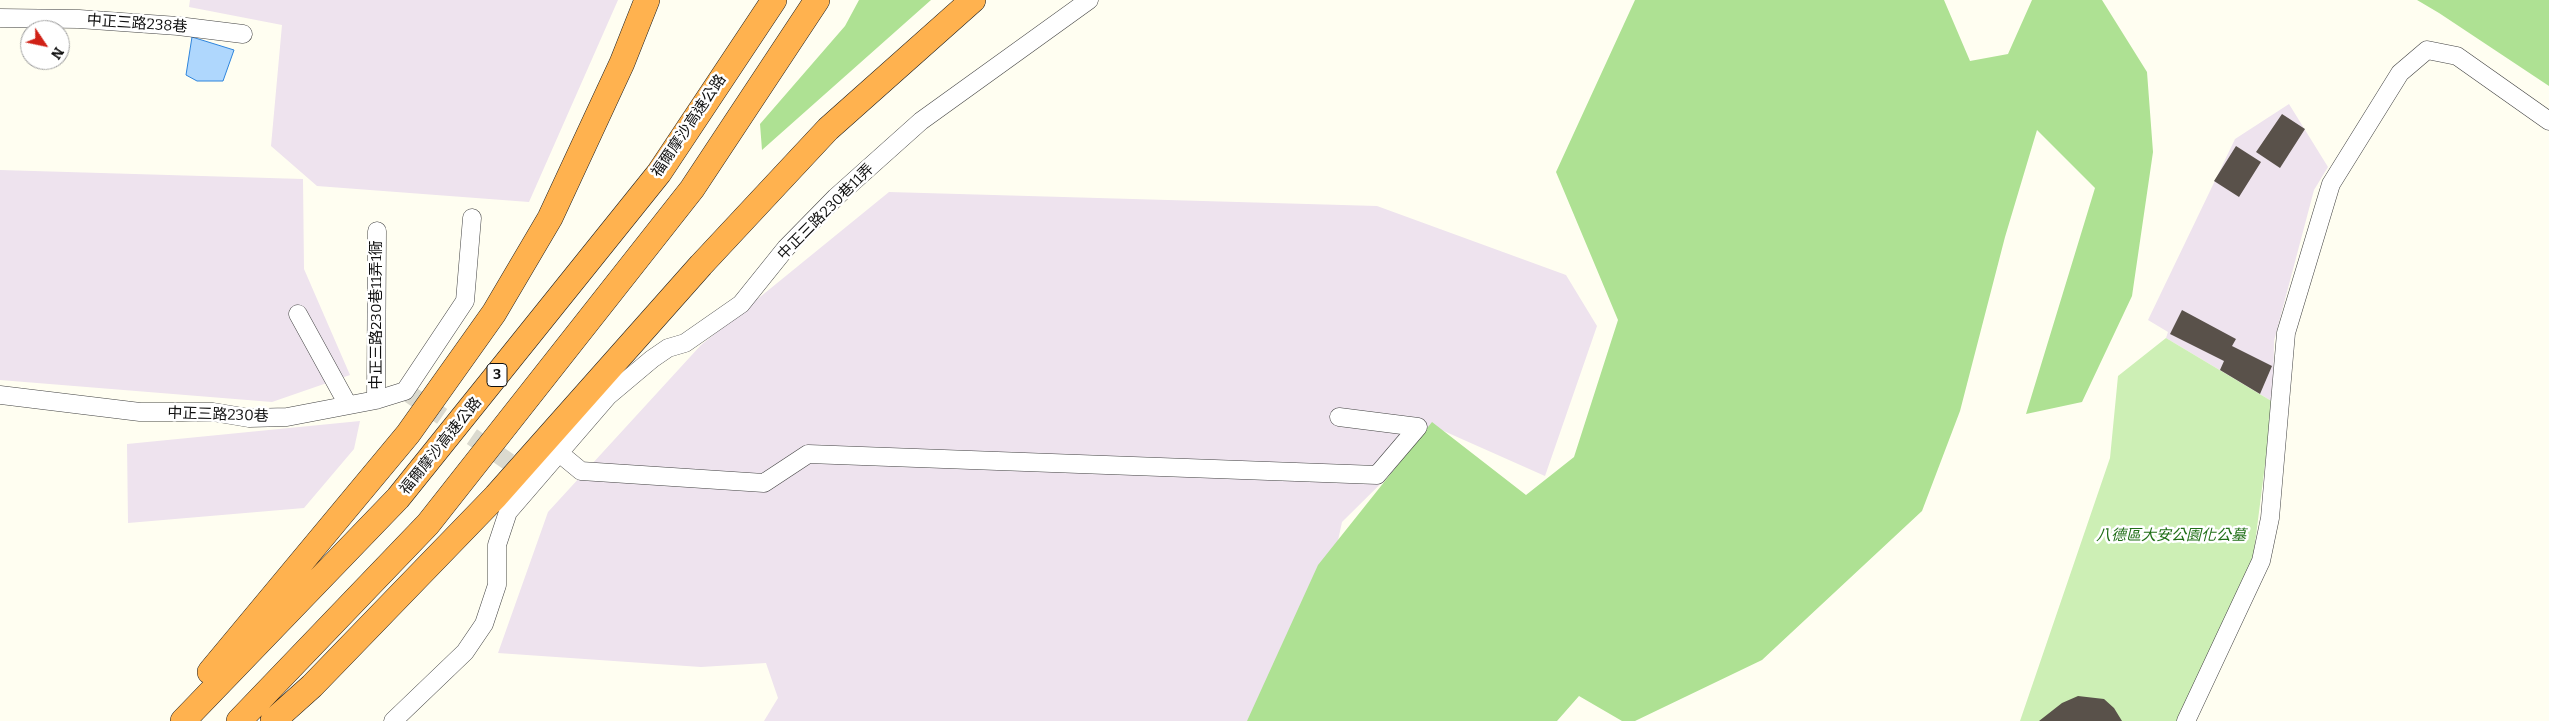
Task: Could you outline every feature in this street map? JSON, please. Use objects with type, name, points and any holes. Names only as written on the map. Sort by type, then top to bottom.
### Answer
[{"type":"highway","points":[[169,721],[408,434],[494,313],[550,218],[622,63],[647,0]]},
{"type":"highway","name":"福爾摩沙高速公路","points":[[183,721],[398,498],[659,173],[774,0]]},
{"type":"highway","points":[[239,721],[428,524],[692,189],[817,0]]},
{"type":"highway","points":[[273,721],[312,686],[496,496],[702,264],[828,129],[973,0]]},
{"type":"lane","name":"中正三路230巷11弄","points":[[393,721],[465,652],[484,624],[497,585],[497,545],[508,512],[534,479],[608,396],[652,359],[668,348],[685,343],[741,304],[786,248],[836,197],[921,121],[1089,0]]},
{"type":"lane","name":"中正三路238巷","points":[[0,18],[89,20],[178,26],[243,34]]},
{"type":"lane","points":[[2186,721],[2261,561],[2270,518],[2286,333],[2331,184],[2400,73],[2427,50],[2457,56],[2549,121]]},
{"type":"lane","name":"中正三路230巷","points":[[0,395],[140,412],[213,412],[249,418],[287,417],[376,400],[405,391],[465,301],[472,218]]},
{"type":"lane","name":"中正三路230巷11弄1衕","points":[[376,400],[377,231]]},
{"type":"lane","points":[[298,314],[348,405]]},
{"type":"lane","points":[[558,452],[581,471],[764,483],[808,454],[1377,476],[1418,427],[1339,416]]},
{"type":"shaded area","points":[[190,0],[618,0],[529,202],[317,186],[271,146],[282,25],[189,7]]},
{"type":"shaded area","points":[[2289,104],[2328,167],[2314,190],[2274,341],[2273,402],[2166,338],[2168,332],[2148,320],[2235,139]]},
{"type":"shaded area","points":[[0,170],[303,179],[304,269],[350,375],[272,402],[0,380]]},
{"type":"shaded area","points":[[889,192],[1377,206],[1566,275],[1597,326],[1545,476],[1437,428],[1342,522],[1316,642],[1251,721],[764,721],[778,698],[766,663],[701,667],[498,653],[548,512],[701,345]]},
{"type":"shaded area","points":[[360,421],[354,449],[304,508],[128,523],[127,444]]},
{"type":"green space","points":[[859,0],[931,0],[762,150],[760,124],[845,26]]},
{"type":"green space","points":[[1635,0],[1944,0],[1970,61],[2008,54],[2032,0],[2102,0],[2147,72],[2153,152],[2132,296],[2082,402],[2026,414],[2095,188],[2037,130],[2005,237],[1960,411],[1922,511],[1762,660],[1635,721],[1622,721],[1579,696],[1557,721],[1247,721],[1318,565],[1432,422],[1526,495],[1574,457],[1618,320],[1556,172]]},
{"type":"green space","points":[[2417,0],[2549,0],[2549,86],[2439,13]]},
{"type":"green space","name":"八德區大安公園化公墓","points":[[2166,338],[2273,402],[2253,559],[2177,721],[2020,721],[2110,458],[2118,376]]},
{"type":"water","points":[[192,37],[234,50],[223,81],[197,81],[186,75]]},
{"type":"building","points":[[2282,114],[2305,129],[2280,168],[2256,152]]},
{"type":"building","points":[[2236,146],[2261,162],[2239,197],[2214,181]]},
{"type":"building","points":[[2182,310],[2236,339],[2232,346],[2272,366],[2260,394],[2220,370],[2224,361],[2170,334]]},
{"type":"building","points":[[2078,696],[2104,699],[2114,708],[2122,721],[2039,721],[2062,703]]},
{"type":"tunnel","points":[[405,391],[528,475]]}]
